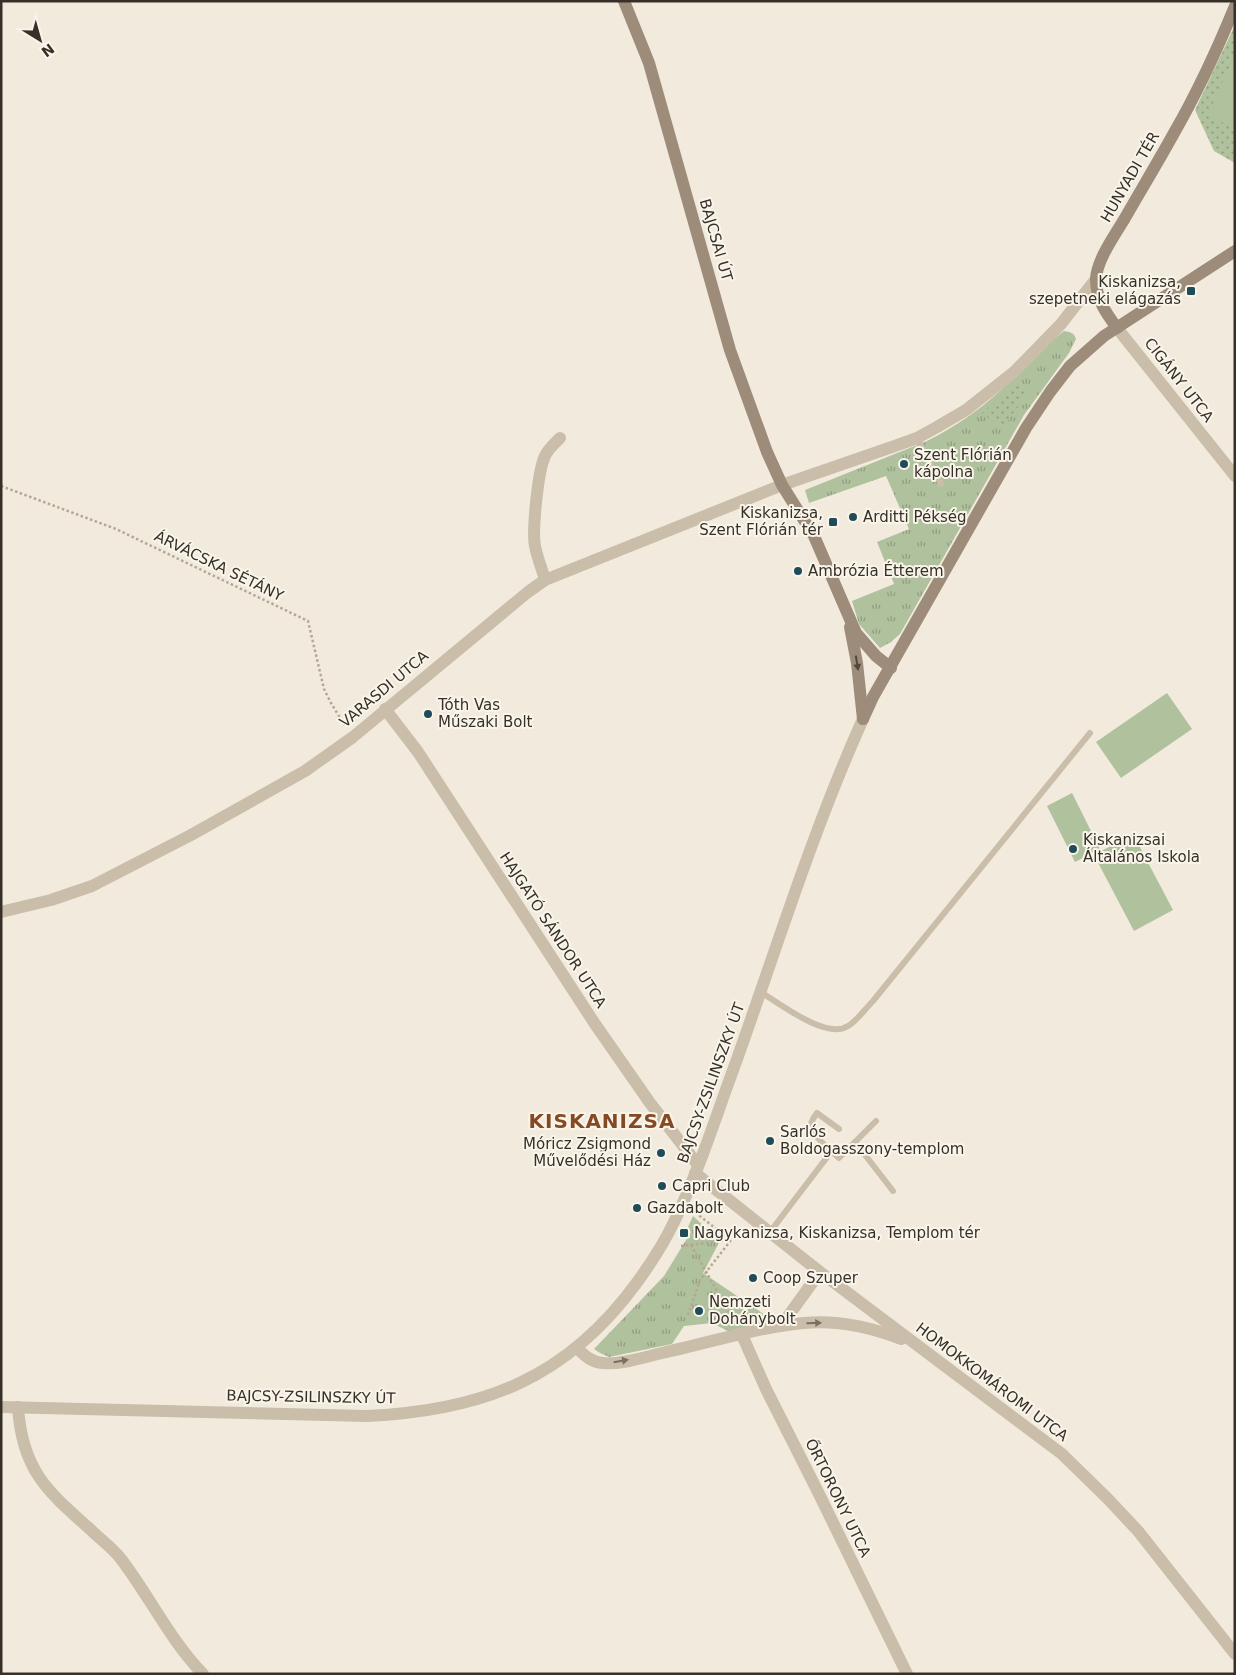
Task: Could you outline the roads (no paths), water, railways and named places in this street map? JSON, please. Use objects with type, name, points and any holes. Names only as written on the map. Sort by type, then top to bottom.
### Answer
[{"type":"main road","name":"BAJCSAI ÚT","points":[[624,1],[649,63],[730,350],[767,452],[782,485],[814,536],[835,581],[847,615]]},
{"type":"main road","name":"HUNYADI TÉR","points":[[1117,328],[1101,305],[1098,294],[1096,279],[1100,264],[1109,245],[1175,132],[1235,6]]},
{"type":"main road","points":[[1117,328],[1235,251]]},
{"type":"main road","name":"BAJCSY-ZSILINSZKY ÚT","points":[[863,719],[873,697],[1026,428],[1050,392],[1076,360],[1117,328]]},
{"type":"main road","points":[[847,615],[856,633],[864,643],[890,668]]},
{"type":"main road","points":[[847,615],[857,663],[863,719]]},
{"type":"street","name":"VARASDI UTCA","points":[[1,912],[74,893],[116,875],[305,771],[353,737],[528,592],[546,580],[782,485],[804,479],[917,438],[966,410],[1014,372],[1061,324],[1096,279]]},
{"type":"street","name":"CIGÁNY UTCA","points":[[1117,328],[1235,476]]},
{"type":"street","points":[[546,580],[535,545],[535,523],[541,468],[551,446],[560,438]]},
{"type":"street","name":"HAJGATÓ SÁNDOR UTCA","points":[[385,709],[418,752],[595,1024],[696,1169]]},
{"type":"street","name":"BAJCSY-ZSILINSZKY ÚT","points":[[1,1407],[367,1416],[408,1414],[484,1398],[543,1371],[577,1348],[599,1328],[632,1290],[662,1244],[683,1203],[761,992],[822,815],[863,719]]},
{"type":"street","name":"HOMOKKOMÁROMI UTCA","points":[[696,1169],[820,1272],[1062,1454],[1084,1474],[1138,1531],[1235,1654]]},
{"type":"street","points":[[781,1326],[820,1272]]},
{"type":"street","points":[[577,1348],[589,1359],[611,1363],[781,1326],[804,1323],[842,1323],[881,1332],[913,1343]]},
{"type":"street","name":"ŐRTORONY UTCA","points":[[742,1335],[766,1389],[907,1674]]},
{"type":"street","points":[[18,1407],[19,1423],[25,1450],[40,1480],[65,1508],[119,1556],[181,1648],[203,1674]]},
{"type":"lane","points":[[917,438],[941,484]]},
{"type":"lane","points":[[761,992],[821,1028],[842,1029],[852,1024],[873,1001],[1090,733]]},
{"type":"lane","points":[[839,1129],[817,1112],[811,1121],[814,1133],[839,1158],[876,1121]]},
{"type":"lane","points":[[856,1142],[893,1191]]},
{"type":"lane","points":[[770,1232],[831,1152]]},
{"type":"place","name":"Kiskanizsa, szepetneki elágazás","points":[[1191,291]]},
{"type":"place","name":"Szent Flórián kápolna","points":[[904,464]]},
{"type":"place","name":"Arditti Pékség","points":[[853,517]]},
{"type":"place","name":"Kiskanizsa, Szent Flórián tér","points":[[833,522]]},
{"type":"place","name":"Ambrózia Étterem","points":[[798,571]]},
{"type":"place","name":"Tóth Vas Műszaki Bolt","points":[[428,714]]},
{"type":"place","name":"Kiskanizsai Általános Iskola","points":[[1073,849]]},
{"type":"place","name":"Sarlós Boldogasszony-templom","points":[[770,1141]]},
{"type":"place","name":"Móricz Zsigmond Művelődési Ház","points":[[661,1153]]},
{"type":"place","name":"Capri Club","points":[[662,1186]]},
{"type":"place","name":"Gazdabolt","points":[[637,1208]]},
{"type":"place","name":"Nagykanizsa, Kiskanizsa, Templom tér","points":[[684,1233]]},
{"type":"place","name":"Coop Szuper","points":[[753,1278]]},
{"type":"place","name":"Nemzeti Dohánybolt","points":[[699,1311]]},
{"type":"district","name":"KISKANIZSA","points":[[602,1121]]}]
